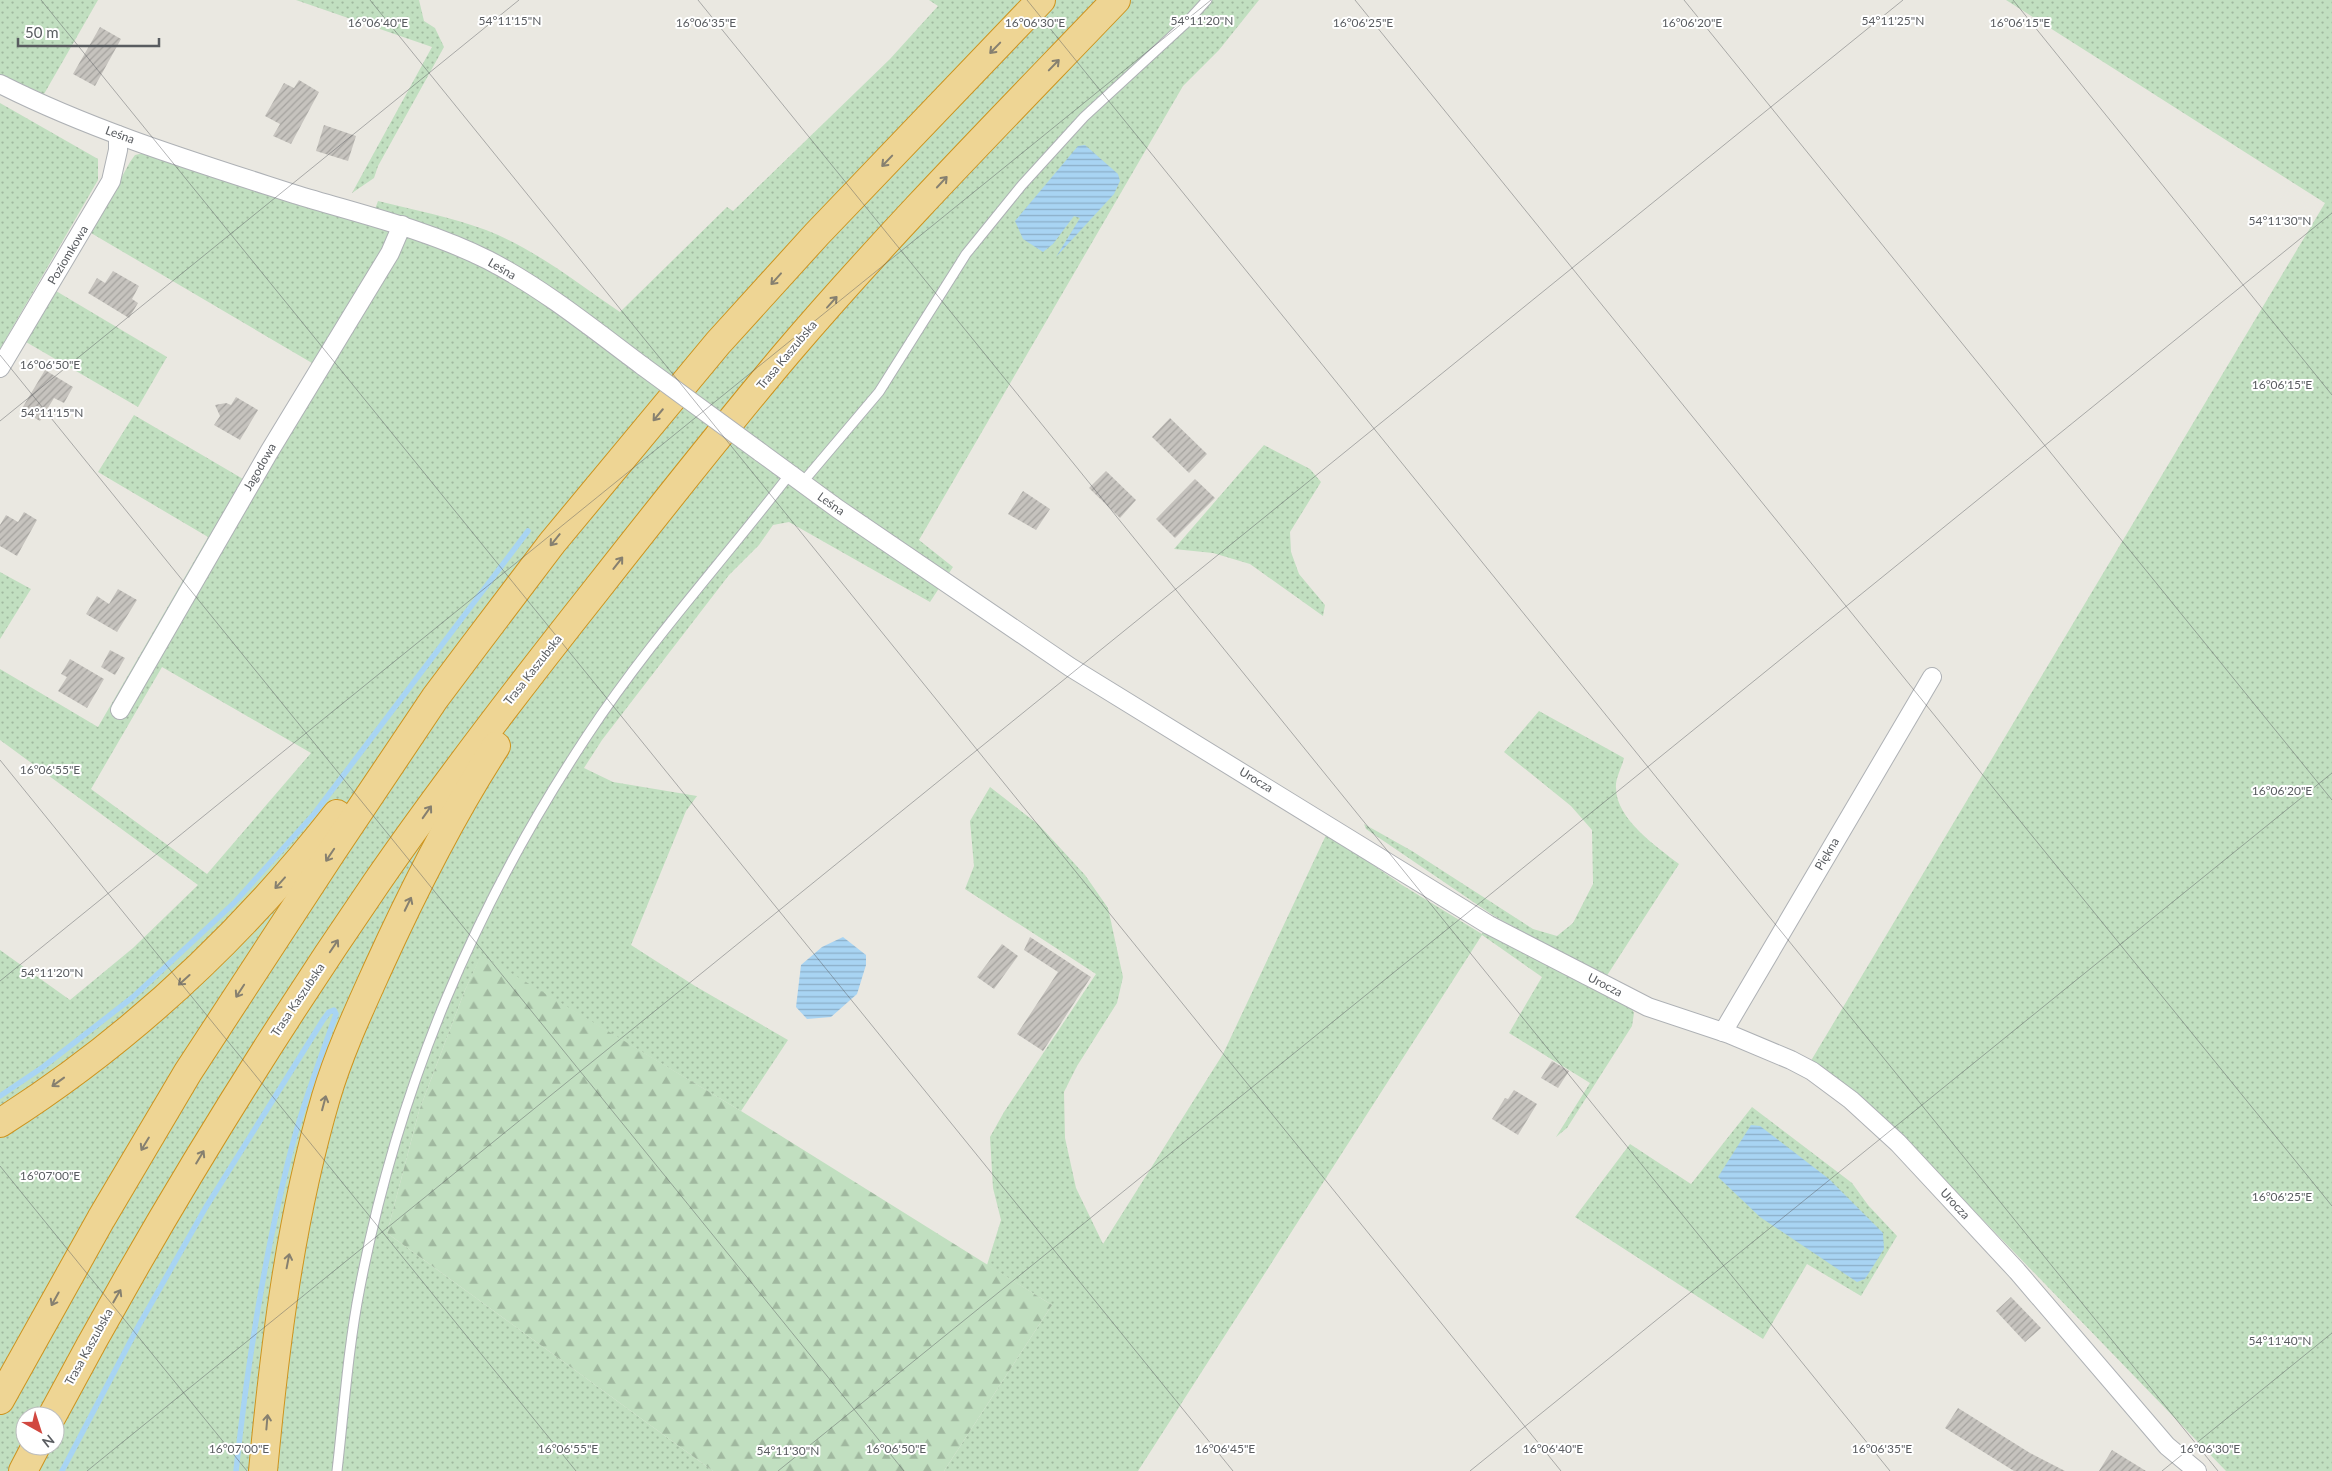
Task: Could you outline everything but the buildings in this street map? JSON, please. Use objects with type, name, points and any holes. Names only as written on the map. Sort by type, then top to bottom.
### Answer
[{"type":"highway","points":[[0,1123],[68,1076],[123,1033],[226,940],[298,864],[435,698],[552,543],[718,343],[817,234],[1041,0]]},
{"type":"highway","name":"Trasa Kaszubska","points":[[57,1406],[106,1315],[265,1050],[371,890],[528,676],[685,478],[795,344],[955,168],[1116,0]]},
{"type":"highway","points":[[263,1471],[276,1334],[286,1270],[326,1097],[348,1035],[435,848],[485,763],[588,601]]},
{"type":"highway","points":[[0,1400],[100,1219],[188,1072],[280,929],[435,698]]},
{"type":"highway","points":[[23,1471],[31,1456]]},
{"type":"street","name":"Leśna","points":[[0,84],[118,135],[295,194],[402,225],[487,260],[543,293],[796,478],[939,578]]},
{"type":"street","name":"Poziomkowa","points":[[0,368],[110,181],[118,150],[118,135]]},
{"type":"street","name":"Jagodowa","points":[[120,710],[269,452],[390,254],[402,225]]},
{"type":"street","name":"Urocza","points":[[939,578],[1070,667],[1489,925],[1648,1007],[1723,1032],[1791,1060],[1812,1071],[1851,1100],[1898,1144],[2018,1271],[2168,1446],[2197,1471]]},
{"type":"street","name":"Piękna","points":[[1723,1032],[1932,677]]},
{"type":"lane","points":[[337,1471],[359,1290],[391,1153],[415,1078],[446,995],[468,946],[515,853],[589,733],[733,544],[879,392],[966,254],[1022,185],[1084,117],[1185,24],[1207,0]]},
{"type":"green space","points":[[0,0],[98,0],[44,94],[0,75]]},
{"type":"green space","points":[[296,0],[419,0],[424,21],[435,28],[444,47],[378,166],[374,178],[352,193],[432,47]]},
{"type":"green space","points":[[929,0],[1259,0],[1219,50],[1183,86],[919,540],[953,567],[930,602],[789,522],[773,525],[759,545],[729,575],[602,740],[584,768],[613,782],[697,796],[686,811],[631,945],[695,986],[788,1040],[741,1111],[481,956],[465,990],[419,1111],[387,1233],[713,1471],[0,1471],[0,950],[70,1000],[133,948],[198,885],[0,740],[0,669],[98,727],[208,537],[98,472],[134,415],[243,479],[312,363],[91,233],[130,162],[135,155],[149,152],[370,223],[378,201],[459,221],[486,230],[522,247],[555,267],[620,312],[727,207],[733,211],[890,59],[938,6]],"holes":[[[162,667],[311,753],[207,874],[91,789]]]},
{"type":"green space","points":[[2006,0],[2332,0],[2332,1471],[2226,1471],[1894,1128],[1854,1093],[1809,1064],[2325,203]]},
{"type":"green space","points":[[0,103],[98,159],[98,180],[0,349]]},
{"type":"green space","points":[[56,291],[167,357],[138,407],[26,342]]},
{"type":"green space","points":[[1264,445],[1310,469],[1321,482],[1290,532],[1291,552],[1299,574],[1325,605],[1323,616],[1250,564],[1213,553],[1174,549]]},
{"type":"green space","points":[[0,572],[31,589],[0,639]]},
{"type":"green space","points":[[1539,711],[1624,758],[1616,784],[1618,799],[1623,811],[1649,841],[1679,864],[1606,977],[1494,916],[1366,829],[1364,824],[1412,851],[1533,929],[1557,936],[1573,923],[1593,884],[1592,830],[1571,806],[1504,752]]},
{"type":"green space","points":[[990,787],[1039,825],[1085,875],[1108,908],[1123,977],[1117,1003],[1077,1066],[1064,1092],[1065,1138],[1076,1188],[1103,1244],[1223,1054],[1327,833],[1402,885],[1482,934],[1485,928],[1629,1003],[1634,1013],[1632,1026],[1567,1128],[1556,1137],[1590,1083],[1509,1033],[1542,977],[1482,935],[1138,1471],[944,1471],[1052,1305],[987,1265],[1001,1220],[993,1188],[990,1137],[1004,1112],[1096,974],[965,889],[974,866],[970,821]]},
{"type":"green space","points":[[481,955],[741,1111],[1052,1305],[944,1471],[713,1471],[387,1233],[419,1111],[465,990]]},
{"type":"green space","points":[[1752,1107],[1852,1183],[1868,1205],[1897,1236],[1861,1296],[1807,1264],[1763,1339],[1575,1217],[1630,1144],[1691,1184]]},
{"type":"water","points":[[1085,145],[1118,174],[1120,181],[1114,194],[1056,257],[1080,218],[1074,216],[1053,244],[1043,252],[1023,239],[1015,221],[1078,146]]},
{"type":"water","points":[[843,937],[866,955],[866,965],[857,994],[831,1017],[807,1019],[796,1007],[801,965],[822,947]]},
{"type":"water","points":[[1751,1125],[1760,1126],[1829,1179],[1883,1233],[1884,1249],[1865,1279],[1857,1282],[1760,1217],[1718,1177]]},
{"type":"waterway","points":[[0,1096],[43,1067],[133,997],[234,903],[314,814],[528,531]]},
{"type":"waterway","points":[[62,1471],[139,1325],[206,1207],[323,1020],[329,1012],[334,1010],[336,1014],[298,1125],[279,1200],[263,1277],[245,1393],[236,1471]]}]
